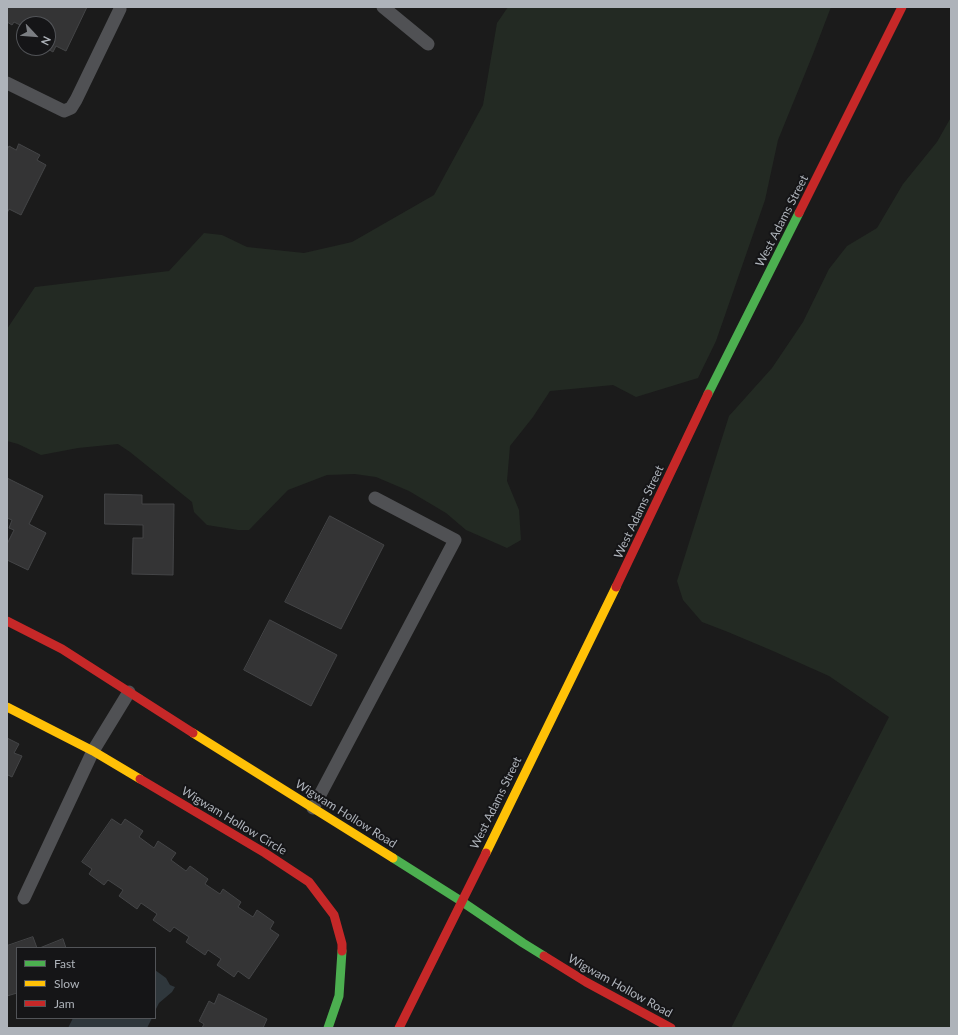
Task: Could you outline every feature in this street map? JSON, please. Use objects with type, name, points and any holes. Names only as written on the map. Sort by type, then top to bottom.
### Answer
[{"type":"street","name":"West Adams Street","points":[[399,1028],[623,574],[703,404],[902,7]]},
{"type":"street","name":"Wigwam Hollow Road","points":[[7,621],[62,649],[461,901],[523,943],[586,982],[671,1028]]},
{"type":"street","name":"Wigwam Hollow Circle","points":[[7,707],[93,751],[265,853],[309,882],[334,915],[342,944],[339,996],[328,1028]]},
{"type":"lane","points":[[383,7],[428,44]]},
{"type":"lane","points":[[7,83],[64,111],[71,108],[120,9]]},
{"type":"lane","points":[[313,808],[455,540],[375,498]]},
{"type":"lane","points":[[24,898],[93,751],[129,692]]},
{"type":"shaded area","points":[[508,7],[831,7],[778,140],[765,200],[716,341],[698,378],[636,397],[613,385],[550,391],[533,417],[510,446],[507,481],[519,510],[521,540],[507,548],[466,530],[446,513],[409,491],[376,477],[355,474],[327,475],[288,490],[249,530],[238,530],[207,525],[194,512],[192,502],[118,444],[78,448],[41,455],[18,444],[7,441],[7,329],[35,287],[169,271],[204,233],[222,235],[247,247],[304,253],[352,242],[434,195],[483,105],[497,23]]},
{"type":"shaded area","points":[[951,114],[951,1028],[731,1028],[889,717],[829,676],[702,622],[683,600],[677,581],[729,416],[772,368],[803,322],[829,269],[847,246],[877,228],[903,184],[937,142],[950,119]]},
{"type":"shaded area","points":[[156,971],[166,978],[170,985],[175,987],[172,992],[159,1003],[156,1009]]},
{"type":"shaded area","points":[[72,1019],[152,1019],[147,1028],[68,1028]]},
{"type":"building","points":[[7,7],[87,7],[66,51],[56,46],[56,16],[16,16],[16,23],[14,22],[12,25],[7,22]]},
{"type":"building","points":[[19,144],[40,155],[37,160],[46,165],[21,215],[9,209],[7,213],[7,148],[9,146],[16,150]]},
{"type":"building","points":[[7,478],[43,496],[29,524],[46,533],[28,570],[7,560],[7,544],[14,530],[9,528],[12,520],[7,518]]},
{"type":"building","points":[[105,494],[142,495],[142,504],[174,504],[173,575],[132,574],[133,538],[143,538],[143,525],[105,524]]},
{"type":"building","points":[[330,516],[384,545],[341,629],[285,602]]},
{"type":"building","points":[[270,620],[337,655],[311,706],[244,670]]},
{"type":"building","points":[[7,738],[19,744],[14,753],[22,756],[12,777],[8,775],[7,778]]},
{"type":"building","points":[[112,819],[121,825],[125,819],[143,831],[139,837],[154,848],[158,841],[176,853],[171,860],[186,871],[190,866],[208,879],[205,884],[220,894],[223,889],[241,902],[238,907],[253,917],[257,910],[274,922],[270,929],[279,935],[249,979],[238,971],[234,977],[217,965],[221,959],[208,950],[205,955],[186,942],[189,937],[174,927],[170,932],[153,920],[157,914],[141,903],[137,909],[119,896],[123,890],[108,880],[104,885],[89,874],[92,869],[82,862]]},
{"type":"building","points":[[33,937],[37,947],[16,947],[16,993],[7,996],[7,946]]},
{"type":"building","points":[[63,939],[66,947],[43,947]]},
{"type":"building","points":[[219,994],[267,1019],[263,1028],[202,1028],[204,1024],[199,1021],[209,1001],[214,1004]]},
{"type":"traffic: fast","points":[[708,394],[799,213]]},
{"type":"traffic: fast","points":[[393,858],[544,956]]},
{"type":"traffic: fast","points":[[328,1028],[339,996],[342,951]]},
{"type":"traffic: slow","points":[[486,853],[616,587]]},
{"type":"traffic: slow","points":[[7,707],[93,751],[140,779]]},
{"type":"traffic: slow","points":[[193,733],[393,858]]},
{"type":"traffic: jam","points":[[799,213],[902,7]]},
{"type":"traffic: jam","points":[[616,587],[708,394]]},
{"type":"traffic: jam","points":[[7,621],[62,649],[193,733]]},
{"type":"traffic: jam","points":[[140,779],[265,853],[309,882],[334,915],[342,944],[342,951]]},
{"type":"traffic: jam","points":[[399,1028],[486,853]]},
{"type":"traffic: jam","points":[[544,956],[586,982],[671,1028]]}]
